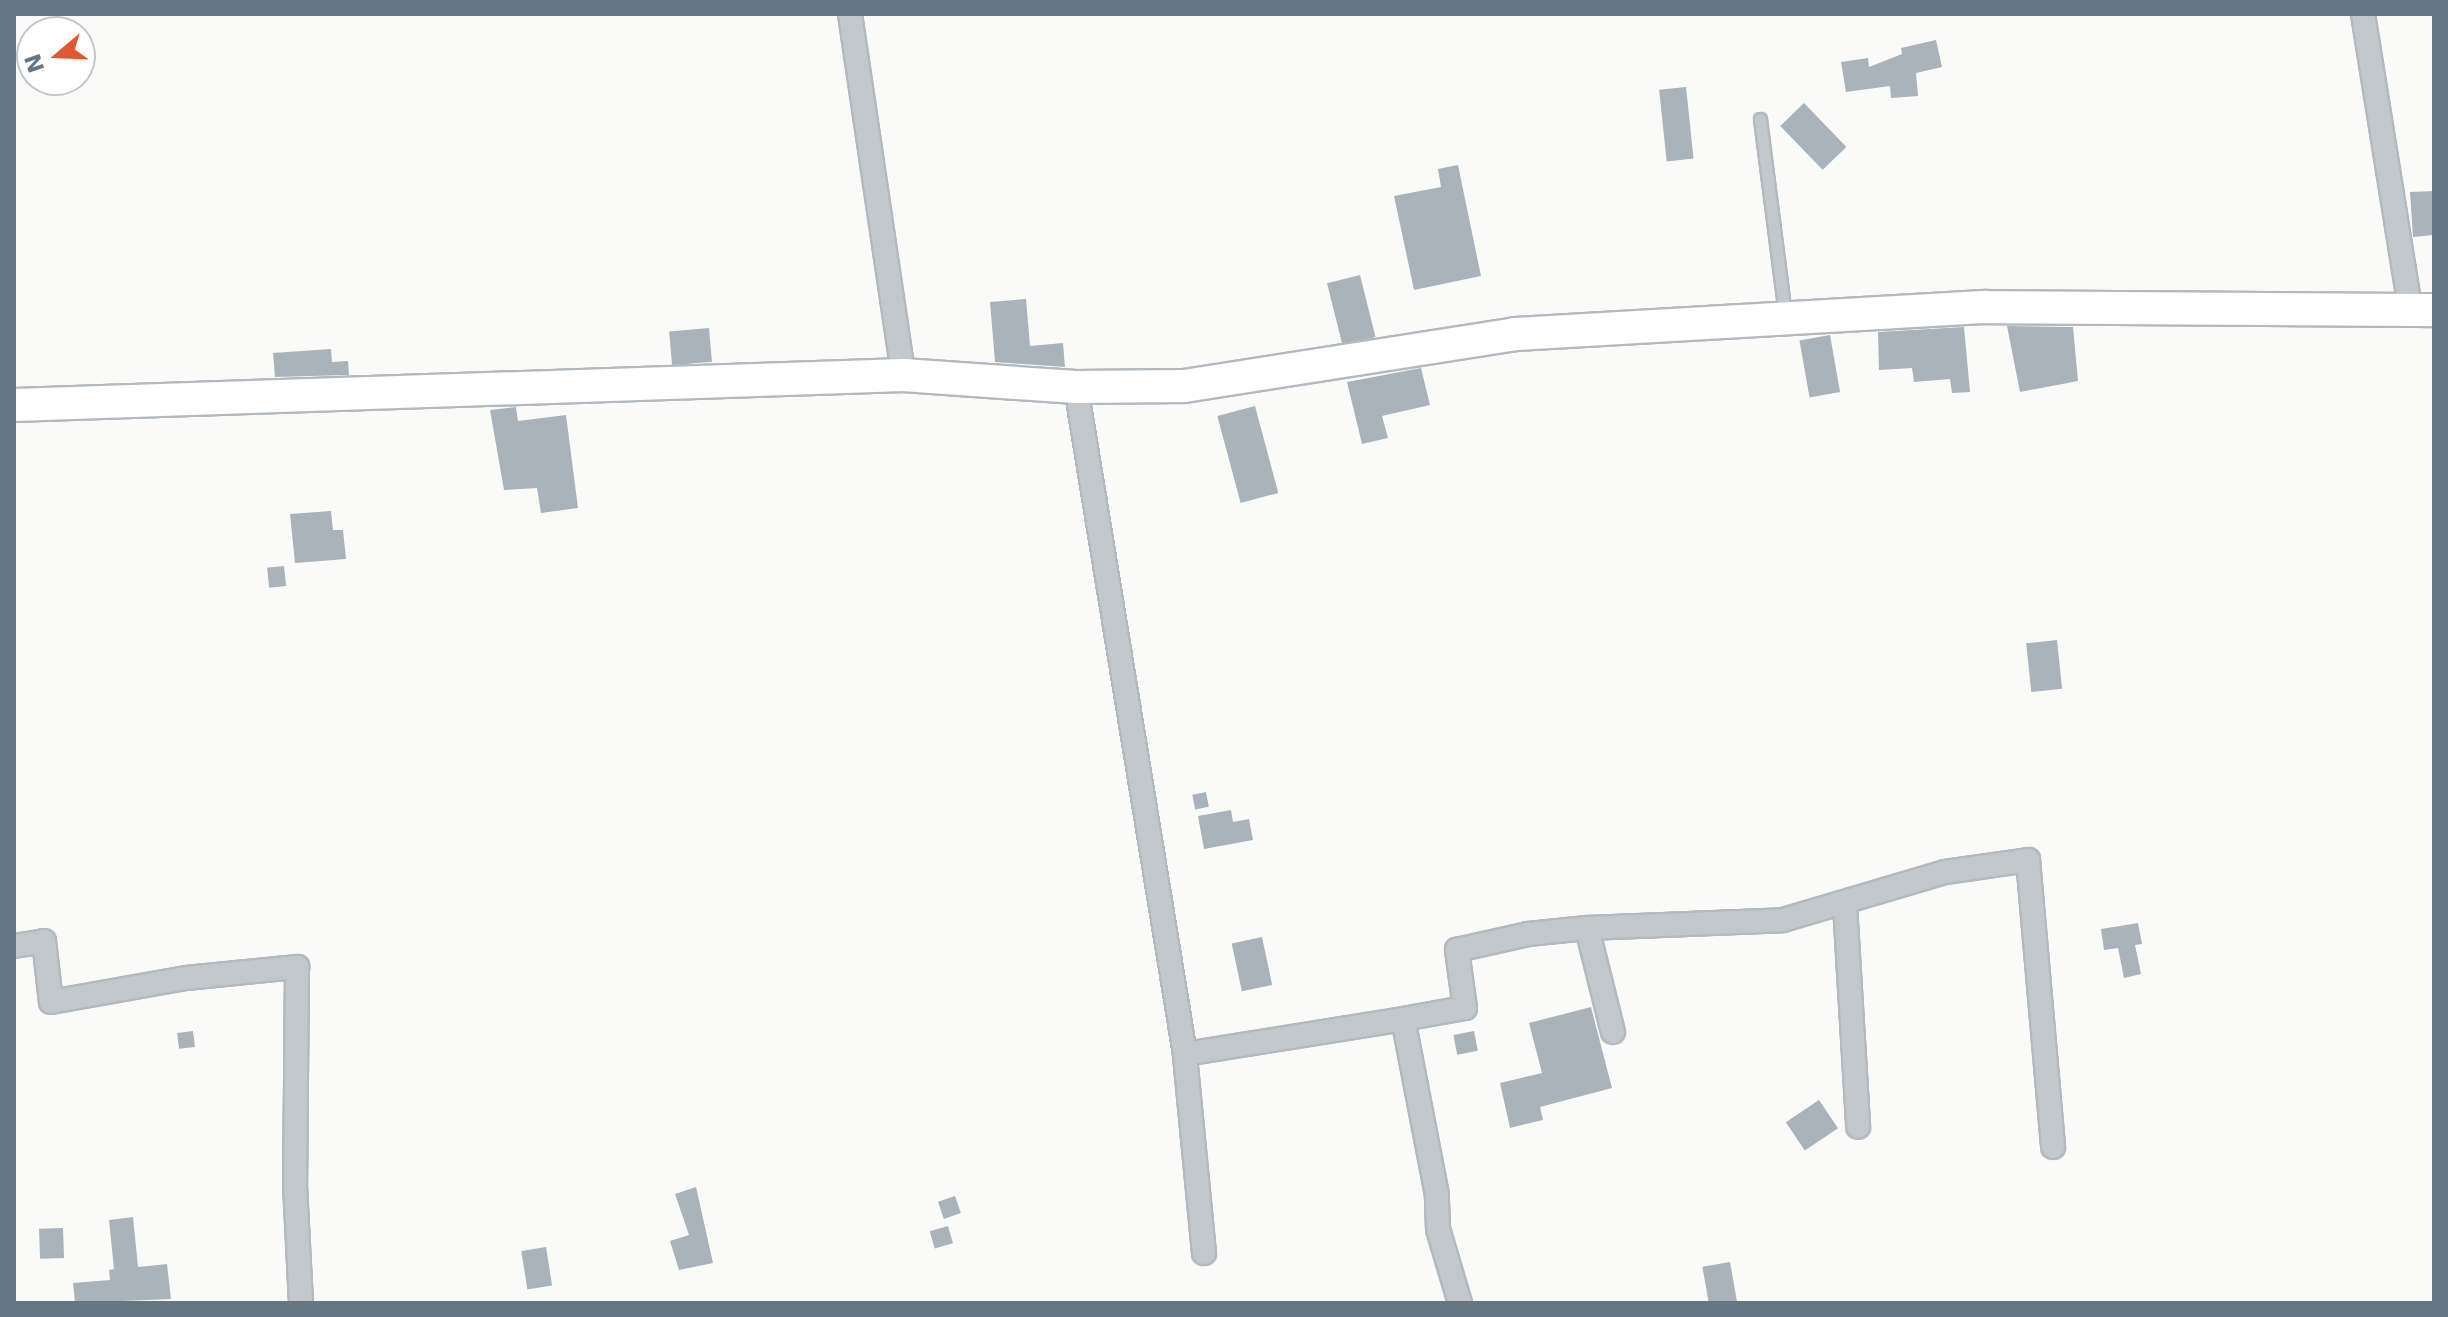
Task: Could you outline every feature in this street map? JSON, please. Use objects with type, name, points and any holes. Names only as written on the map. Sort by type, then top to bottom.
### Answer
[{"type":"street","points":[[850,14],[903,375]]},
{"type":"street","points":[[14,405],[903,375],[1076,387],[1184,386],[1515,334],[1984,307],[2422,311],[2363,14]]},
{"type":"street","points":[[1076,387],[1185,1054],[1204,1253]]},
{"type":"street","points":[[1185,1054],[1465,1008],[1457,950],[1528,934],[1587,928],[1783,920],[1845,905],[1945,872],[2028,860],[2053,1147]]},
{"type":"street","points":[[1845,905],[1858,1127]]},
{"type":"street","points":[[1587,928],[1613,1032]]},
{"type":"street","points":[[14,946],[44,941],[51,1002],[186,978],[297,967],[295,1185],[301,1303]]},
{"type":"street","points":[[1403,1019],[1437,1195],[1438,1229],[1460,1303]]},
{"type":"lane","points":[[1760,119],[1785,319]]},
{"type":"building","points":[[1936,40],[1942,67],[1916,73],[1918,96],[1891,98],[1890,86],[1846,92],[1841,62],[1868,58],[1869,67],[1902,54],[1901,48]]},
{"type":"building","points":[[1686,87],[1694,159],[1667,161],[1659,90]]},
{"type":"building","points":[[1804,103],[1846,147],[1823,170],[1780,126]]},
{"type":"building","points":[[1458,165],[1481,276],[1414,290],[1394,196],[1441,187],[1438,169]]},
{"type":"building","points":[[2434,191],[2434,235],[2413,237],[2410,192]]},
{"type":"building","points":[[1360,275],[1375,337],[1342,345],[1327,283]]},
{"type":"building","points":[[1026,299],[1030,346],[1063,343],[1065,367],[995,362],[990,302]]},
{"type":"building","points":[[2007,326],[2073,327],[2078,381],[2020,392]]},
{"type":"building","points":[[1964,327],[1970,392],[1952,393],[1950,379],[1914,382],[1912,368],[1879,370],[1878,332]]},
{"type":"building","points":[[709,328],[712,362],[672,365],[669,331]]},
{"type":"building","points":[[1830,335],[1840,392],[1810,398],[1799,340]]},
{"type":"building","points":[[331,349],[332,362],[348,361],[349,375],[275,377],[273,353]]},
{"type":"building","points":[[1421,368],[1430,405],[1382,416],[1388,438],[1362,444],[1347,382]]},
{"type":"building","points":[[1255,406],[1278,493],[1241,503],[1217,416]]},
{"type":"building","points":[[516,407],[518,421],[566,415],[578,508],[541,513],[537,488],[504,490],[490,410]]},
{"type":"building","points":[[331,511],[333,530],[343,530],[346,559],[295,563],[290,514]]},
{"type":"building","points":[[284,566],[286,586],[269,588],[267,568]]},
{"type":"building","points":[[2057,640],[2062,689],[2031,692],[2026,643]]},
{"type":"building","points":[[1206,792],[1209,807],[1195,809],[1192,795]]},
{"type":"building","points":[[1231,810],[1233,822],[1249,819],[1253,840],[1204,849],[1198,816]]},
{"type":"building","points":[[2138,923],[2142,944],[2135,945],[2141,974],[2124,978],[2118,948],[2104,950],[2101,929]]},
{"type":"building","points":[[1262,937],[1272,985],[1242,991],[1232,943]]},
{"type":"building","points":[[1591,1007],[1612,1088],[1540,1107],[1543,1120],[1510,1128],[1500,1083],[1542,1073],[1529,1023]]},
{"type":"building","points":[[193,1031],[195,1047],[179,1049],[177,1033]]},
{"type":"building","points":[[1474,1031],[1478,1051],[1457,1055],[1453,1035]]},
{"type":"building","points":[[1819,1100],[1838,1128],[1805,1151],[1786,1122]]},
{"type":"building","points":[[696,1187],[713,1263],[679,1270],[670,1241],[689,1235],[675,1194]]},
{"type":"building","points":[[955,1196],[961,1213],[944,1219],[938,1202]]},
{"type":"building","points":[[133,1217],[138,1267],[167,1264],[171,1299],[75,1303],[73,1283],[110,1280],[109,1270],[114,1269],[109,1220]]},
{"type":"building","points":[[948,1226],[953,1243],[935,1249],[930,1231]]},
{"type":"building","points":[[63,1228],[64,1258],[40,1259],[39,1229]]},
{"type":"building","points":[[546,1247],[552,1286],[527,1289],[521,1251]]},
{"type":"building","points":[[1730,1262],[1737,1303],[1709,1303],[1702,1267]]}]
